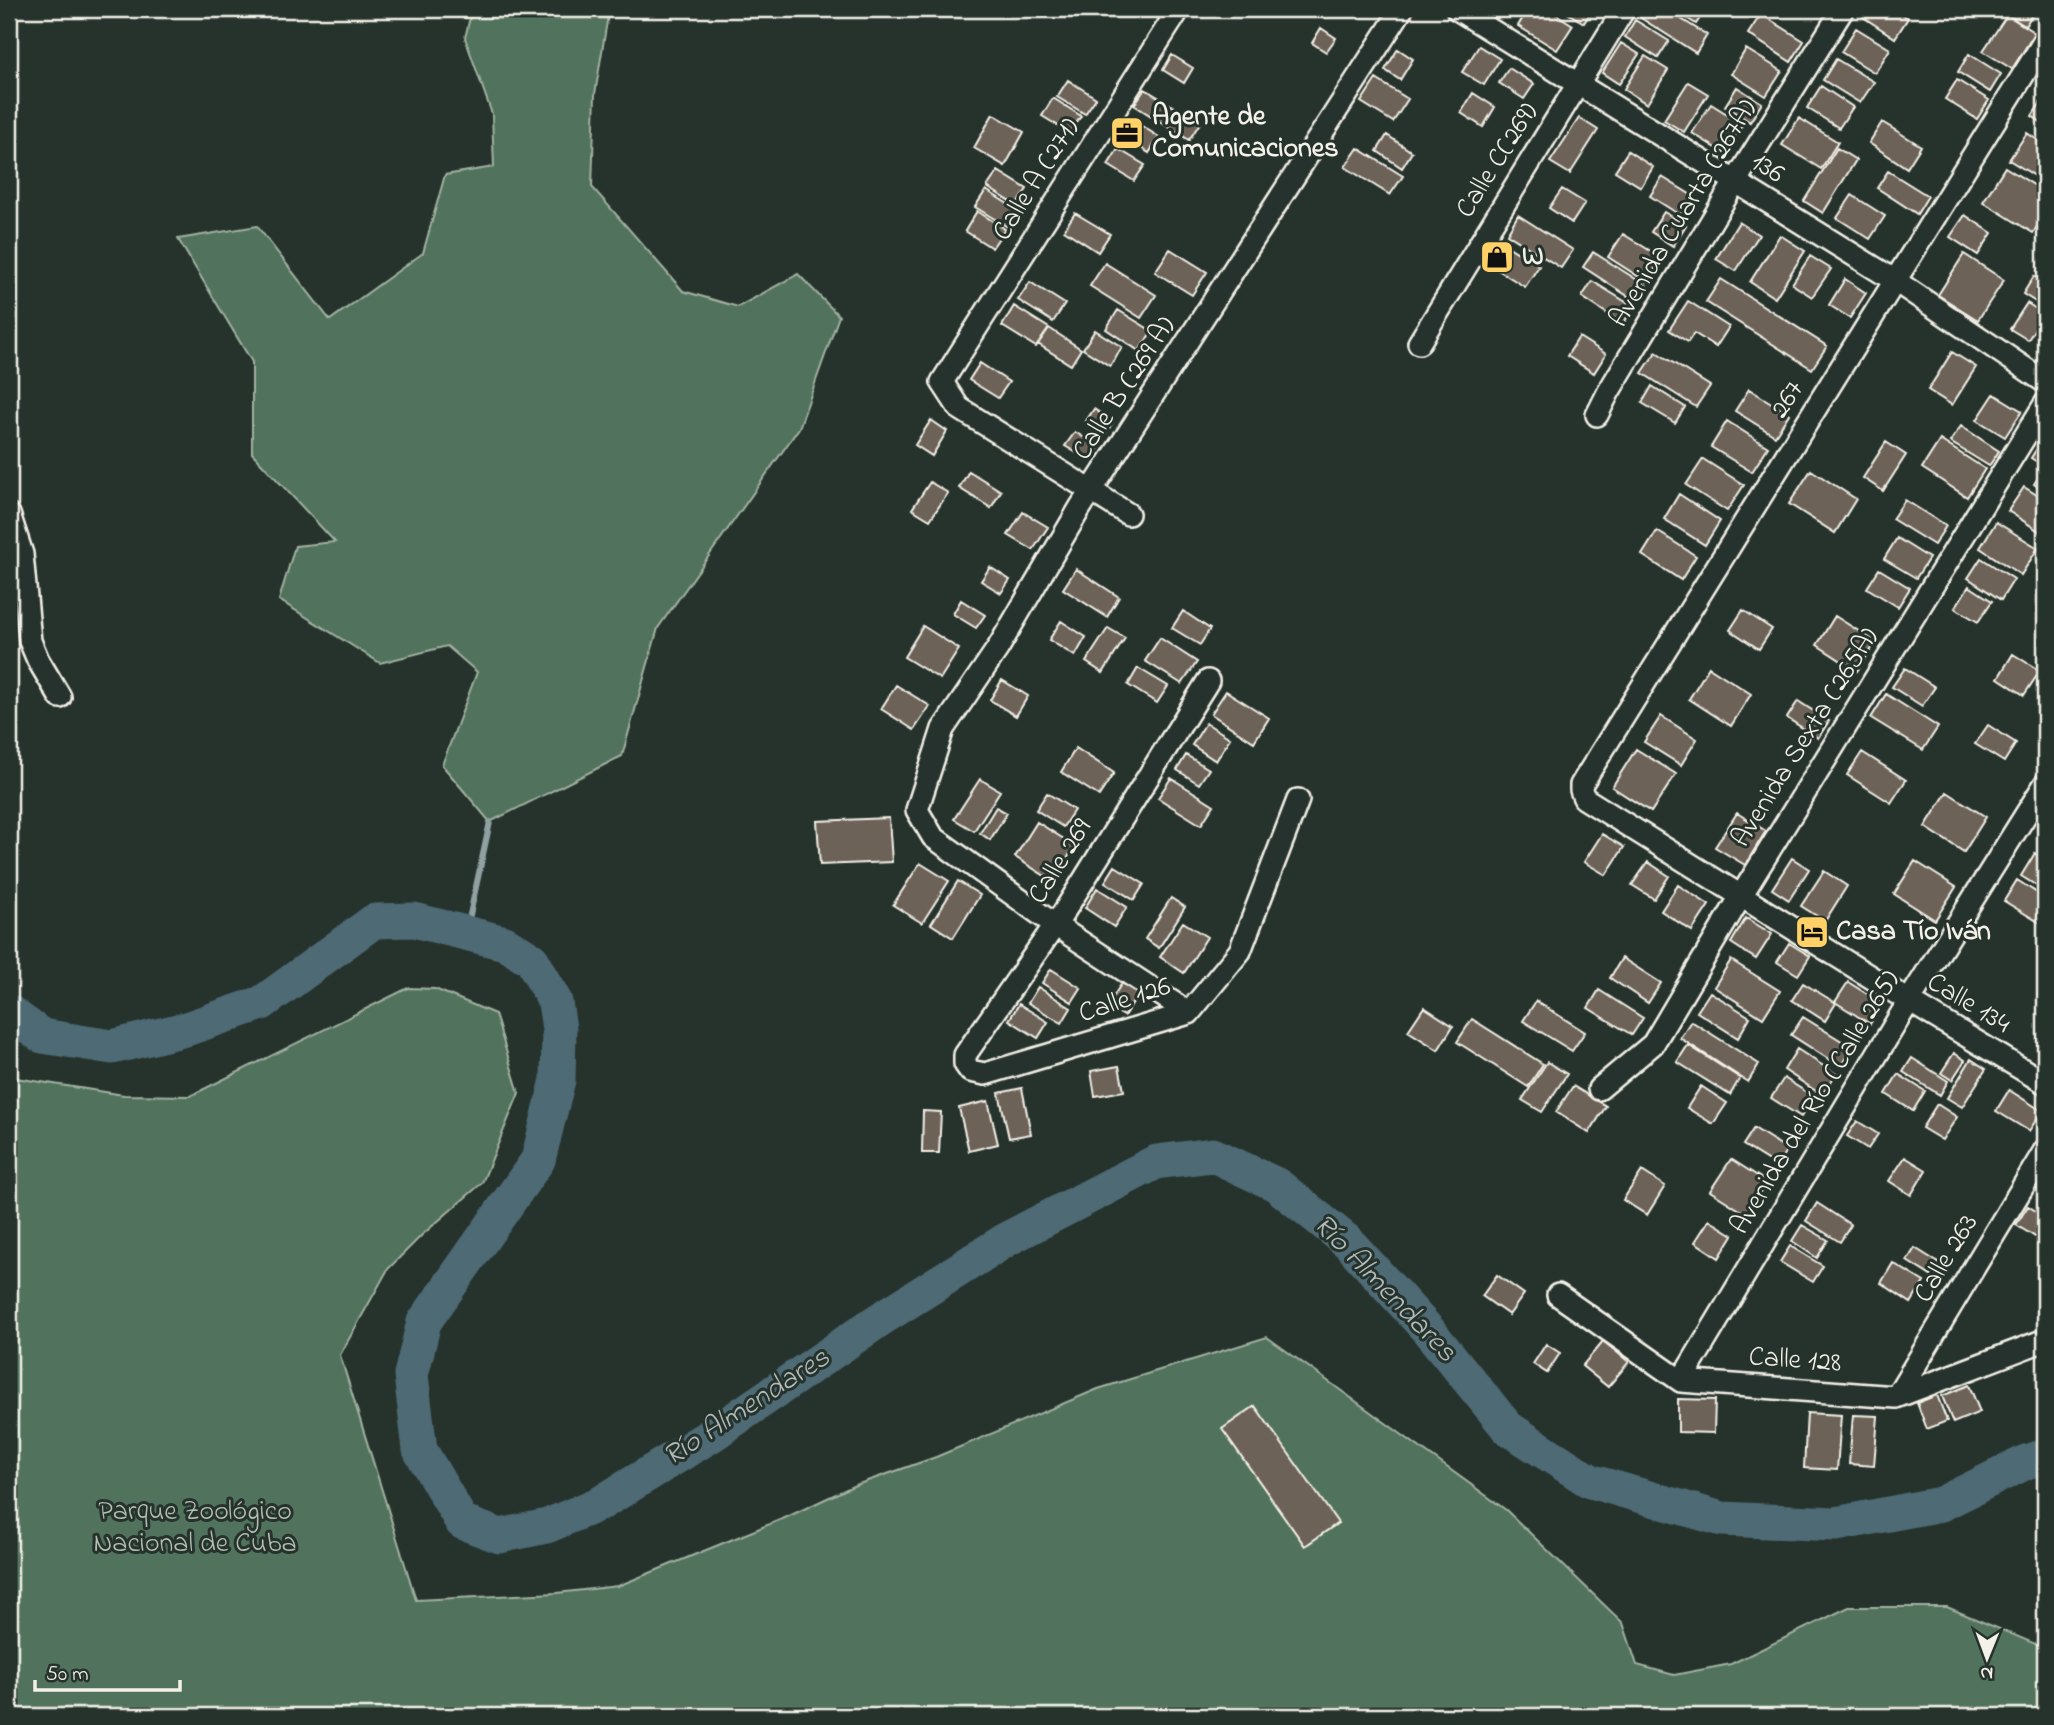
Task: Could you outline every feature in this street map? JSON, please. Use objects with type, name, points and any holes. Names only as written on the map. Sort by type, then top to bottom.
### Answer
[{"type":"street","name":"Calle A (271)","points":[[1092,493],[959,408],[942,382],[1179,9]]},
{"type":"street","name":"Calle B (269 A)","points":[[1055,925],[933,837],[917,810],[943,729],[998,648],[1080,508],[1402,9]]},
{"type":"street","name":"136","points":[[1457,9],[1894,280],[2045,382]]},
{"type":"street","name":"Calle C(269)","points":[[1419,343],[1624,9]]},
{"type":"street","name":"Avenida Cuarta (267A)","points":[[1597,415],[1735,182],[1843,9]]},
{"type":"street","name":"267","points":[[1581,790],[1581,785],[2045,40]]},
{"type":"street","name":"Avenida Sexta (265A)","points":[[1599,1088],[1653,1044],[1741,896],[2045,404]]},
{"type":"street","points":[[1092,493],[1128,514]]},
{"type":"street","points":[[9,514],[22,554],[30,641],[60,697]]},
{"type":"street","name":"Calle 269","points":[[970,1070],[965,1064],[965,1055],[1055,925],[1208,681]]},
{"type":"street","name":"Avenida del Río (Calle 265)","points":[[1681,1381],[1909,1002],[2045,784]]},
{"type":"street","name":"Calle 134","points":[[1581,790],[1584,798],[1909,1002],[2045,1083]]},
{"type":"street","name":"Calle 126","points":[[970,1070],[985,1074],[1189,1013],[1240,950],[1298,800]]},
{"type":"street","points":[[1055,925],[1189,1013]]},
{"type":"street","name":"Calle 263","points":[[1896,1397],[2045,1150]]},
{"type":"street","points":[[1558,1295],[1681,1381]]},
{"type":"street","name":"Calle 128","points":[[1681,1381],[1896,1397],[2045,1340]]},
{"type":"green space","points":[[472,9],[609,9],[595,94],[592,187],[683,291],[738,307],[798,274],[839,316],[799,428],[658,628],[622,756],[490,822],[442,765],[477,672],[447,646],[380,663],[279,600],[295,546],[335,542],[252,453],[252,362],[178,239],[257,226],[330,320],[423,253],[445,175],[494,167],[492,114],[465,38]]},
{"type":"green space","name":"Parque Zoológico Nacional de Cuba","points":[[408,988],[435,989],[495,1014],[519,1093],[482,1183],[422,1235],[388,1269],[340,1355],[416,1600],[557,1593],[618,1586],[787,1517],[853,1486],[936,1457],[1098,1389],[1267,1337],[1506,1510],[1623,1623],[1637,1665],[1674,1675],[1731,1664],[1849,1607],[1947,1607],[2045,1648],[2045,1716],[9,1716],[9,1077],[124,1095],[190,1096]]},
{"type":"building","points":[[1528,9],[1548,9],[1573,25],[1557,50],[1518,26]]},
{"type":"building","points":[[1561,9],[1593,9],[1584,23]]},
{"type":"building","points":[[1640,9],[1665,9],[1707,35],[1696,53],[1636,15]]},
{"type":"building","points":[[1672,9],[1706,9],[1696,24]]},
{"type":"building","points":[[1868,9],[1893,9],[1908,18],[1895,38],[1863,17]]},
{"type":"building","points":[[1999,9],[2036,9],[2025,26]]},
{"type":"building","points":[[1761,14],[1804,41],[1791,62],[1748,34]]},
{"type":"building","points":[[2007,15],[2035,33],[2012,69],[1983,51]]},
{"type":"building","points":[[1635,20],[1669,41],[1658,58],[1625,37]]},
{"type":"building","points":[[1321,28],[1336,38],[1326,52],[1312,43]]},
{"type":"building","points":[[1856,28],[1890,49],[1875,73],[1841,52]]},
{"type":"building","points":[[1621,43],[1639,54],[1619,84],[1602,73]]},
{"type":"building","points":[[1479,46],[1500,59],[1484,85],[1462,72]]},
{"type":"building","points":[[1398,49],[1413,59],[1400,80],[1385,70]]},
{"type":"building","points":[[1746,49],[1782,71],[1766,96],[1731,74]]},
{"type":"building","points":[[1969,54],[2001,74],[1990,92],[1958,72]]},
{"type":"building","points":[[1172,55],[1193,68],[1184,83],[1163,70]]},
{"type":"building","points":[[1645,56],[1668,70],[1647,104],[1624,89]]},
{"type":"building","points":[[1836,59],[1874,82],[1860,103],[1823,80]]},
{"type":"building","points":[[1509,68],[1534,84],[1524,99],[1499,83]]},
{"type":"building","points":[[1376,79],[1408,99],[1393,122],[1361,102]]},
{"type":"building","points":[[1068,80],[1096,98],[1085,114],[1057,97]]},
{"type":"building","points":[[1957,80],[1989,100],[1977,119],[1945,99]]},
{"type":"building","points":[[1688,82],[1708,94],[1684,132],[1664,120]]},
{"type":"building","points":[[1821,86],[1853,107],[1839,128],[1807,108]]},
{"type":"building","points":[[1737,87],[1762,103],[1750,122],[1725,106]]},
{"type":"building","points":[[1145,89],[1200,123],[1189,140],[1134,105]]},
{"type":"building","points":[[1473,93],[1495,107],[1483,127],[1461,113]]},
{"type":"building","points":[[2045,96],[2045,125],[2032,116]]},
{"type":"building","points":[[1053,98],[1081,116],[1070,133],[1042,116]]},
{"type":"building","points":[[1711,104],[1743,124],[1724,153],[1692,133]]},
{"type":"building","points":[[993,114],[1024,132],[1005,166],[974,148]]},
{"type":"building","points":[[1126,116],[1159,137],[1149,153],[1116,132]]},
{"type":"building","points":[[1579,118],[1598,130],[1570,174],[1550,162]]},
{"type":"building","points":[[1799,118],[1838,142],[1821,169],[1782,145]]},
{"type":"building","points":[[1882,122],[1921,146],[1907,168],[1869,143]]},
{"type":"building","points":[[2027,133],[2045,145],[2045,182],[2009,160]]},
{"type":"building","points":[[1387,135],[1412,152],[1402,168],[1377,151]]},
{"type":"building","points":[[1358,148],[1403,176],[1390,195],[1345,167]]},
{"type":"building","points":[[1837,148],[1856,160],[1823,213],[1804,201]]},
{"type":"building","points":[[1118,149],[1145,165],[1134,181],[1108,165]]},
{"type":"building","points":[[1628,151],[1653,167],[1641,187],[1615,171]]},
{"type":"building","points":[[2005,167],[2045,192],[2045,214],[2033,233],[1983,202]]},
{"type":"building","points":[[998,171],[1027,189],[1016,205],[987,187]]},
{"type":"building","points":[[1888,171],[1928,196],[1917,214],[1877,188]]},
{"type":"building","points":[[1662,177],[1693,196],[1680,215],[1650,196]]},
{"type":"building","points":[[1562,189],[1585,203],[1572,223],[1549,208]]},
{"type":"building","points":[[986,190],[1022,213],[1011,229],[975,207]]},
{"type":"building","points":[[1852,195],[1885,216],[1870,239],[1837,218]]},
{"type":"building","points":[[977,211],[1005,229],[992,248],[965,231]]},
{"type":"building","points":[[1664,212],[1686,225],[1673,246],[1651,232]]},
{"type":"building","points":[[1075,213],[1110,234],[1098,252],[1064,230]]},
{"type":"building","points":[[1518,215],[1573,250],[1561,268],[1507,234]]},
{"type":"building","points":[[1965,215],[1992,233],[1978,255],[1950,237]]},
{"type":"building","points":[[1739,222],[1759,235],[1736,271],[1716,259]]},
{"type":"building","points":[[1623,234],[1662,258],[1647,282],[1608,257]]},
{"type":"building","points":[[1780,235],[1805,251],[1775,298],[1750,282]]},
{"type":"building","points":[[1501,242],[1539,266],[1525,287],[1487,263]]},
{"type":"building","points":[[1170,249],[1207,272],[1192,295],[1155,272]]},
{"type":"building","points":[[1593,252],[1647,286],[1637,302],[1583,267]]},
{"type":"building","points":[[1964,254],[2004,280],[1978,320],[1938,295]]},
{"type":"building","points":[[1810,256],[1831,269],[1812,297],[1792,284]]},
{"type":"building","points":[[1105,263],[1156,295],[1141,318],[1090,286]]},
{"type":"building","points":[[2034,276],[2045,283],[2045,308],[2023,294]]},
{"type":"building","points":[[1721,279],[1827,346],[1812,369],[1706,302]]},
{"type":"building","points":[[1845,279],[1866,293],[1850,318],[1829,305]]},
{"type":"building","points":[[1592,281],[1634,307],[1623,324],[1582,297]]},
{"type":"building","points":[[1030,282],[1065,304],[1053,322],[1018,300]]},
{"type":"building","points":[[1688,301],[1729,327],[1716,347],[1694,333],[1688,342],[1669,330]]},
{"type":"building","points":[[2027,303],[2044,314],[2028,340],[2010,329]]},
{"type":"building","points":[[1014,306],[1049,328],[1036,347],[1002,326]]},
{"type":"building","points":[[1118,310],[1152,331],[1139,351],[1106,329]]},
{"type":"building","points":[[1049,328],[1081,349],[1071,365],[1038,344]]},
{"type":"building","points":[[1095,330],[1122,347],[1110,366],[1083,349]]},
{"type":"building","points":[[1579,337],[1606,354],[1594,373],[1567,356]]},
{"type":"building","points":[[1656,352],[1710,386],[1696,407],[1642,373]]},
{"type":"building","points":[[1952,352],[1976,367],[1952,405],[1928,390]]},
{"type":"building","points":[[980,363],[1009,382],[998,398],[969,380]]},
{"type":"building","points":[[1652,386],[1685,407],[1675,423],[1642,403]]},
{"type":"building","points":[[1749,389],[1789,414],[1775,436],[1735,411]]},
{"type":"building","points":[[1994,394],[2022,411],[2005,437],[1977,420]]},
{"type":"building","points":[[1094,409],[1113,422],[1106,433],[1086,421]]},
{"type":"building","points":[[931,420],[947,431],[932,456],[915,445]]},
{"type":"building","points":[[1727,421],[1768,447],[1752,472],[1711,447]]},
{"type":"building","points":[[1961,426],[1999,451],[1989,466],[1950,442]]},
{"type":"building","points":[[1075,432],[1099,447],[1090,461],[1065,446]]},
{"type":"building","points":[[2045,436],[2045,467],[2031,458]]},
{"type":"building","points":[[1940,440],[1985,469],[1967,497],[1922,468]]},
{"type":"building","points":[[1886,442],[1906,455],[1883,491],[1863,478]]},
{"type":"building","points":[[1703,459],[1744,485],[1727,511],[1686,485]]},
{"type":"building","points":[[1811,470],[1856,499],[1835,533],[1789,504]]},
{"type":"building","points":[[2043,470],[2045,471],[2045,492],[2034,484]]},
{"type":"building","points":[[969,471],[1001,491],[991,508],[959,488]]},
{"type":"building","points":[[930,482],[948,493],[930,520],[912,509]]},
{"type":"building","points":[[2024,487],[2045,500],[2045,528],[2042,533],[2008,511]]},
{"type":"building","points":[[1679,494],[1720,521],[1705,545],[1664,519]]},
{"type":"building","points":[[1905,500],[1946,526],[1934,545],[1892,519]]},
{"type":"building","points":[[1023,512],[1048,527],[1033,550],[1008,535]]},
{"type":"building","points":[[1996,522],[2038,548],[2021,575],[1980,548]]},
{"type":"building","points":[[1657,531],[1696,556],[1681,580],[1642,555]]},
{"type":"building","points":[[1897,538],[1929,558],[1916,578],[1884,559]]},
{"type":"building","points":[[1981,558],[2014,579],[2001,600],[1968,578]]},
{"type":"building","points":[[990,567],[1010,580],[1001,593],[981,581]]},
{"type":"building","points":[[1076,569],[1119,597],[1107,617],[1063,589]]},
{"type":"building","points":[[1879,569],[1910,588],[1898,607],[1867,588]]},
{"type":"building","points":[[1969,586],[1992,601],[1978,622],[1955,608]]},
{"type":"building","points":[[961,600],[985,615],[976,628],[953,614]]},
{"type":"building","points":[[1743,610],[1772,629],[1759,649],[1730,630]]},
{"type":"building","points":[[1183,611],[1210,629],[1200,645],[1172,628]]},
{"type":"building","points":[[1835,616],[1876,642],[1857,671],[1817,645]]},
{"type":"building","points":[[1061,621],[1086,637],[1075,656],[1049,640]]},
{"type":"building","points":[[923,626],[959,649],[940,679],[904,657]]},
{"type":"building","points":[[1108,628],[1125,638],[1103,673],[1086,662]]},
{"type":"building","points":[[1160,638],[1197,662],[1182,684],[1145,661]]},
{"type":"building","points":[[2013,654],[2040,671],[2024,695],[1998,678]]},
{"type":"building","points":[[1709,667],[1751,694],[1731,726],[1689,699]]},
{"type":"building","points":[[1138,668],[1168,686],[1157,703],[1128,685]]},
{"type":"building","points":[[1905,668],[1935,687],[1922,706],[1892,687]]},
{"type":"building","points":[[1002,680],[1028,696],[1016,716],[990,700]]},
{"type":"building","points":[[896,685],[930,706],[914,730],[881,709]]},
{"type":"building","points":[[1226,691],[1269,718],[1254,742],[1211,714]]},
{"type":"building","points":[[1886,694],[1938,727],[1923,750],[1871,718]]},
{"type":"building","points":[[1798,701],[1829,721],[1818,738],[1787,718]]},
{"type":"building","points":[[1661,716],[1697,739],[1681,765],[1644,742]]},
{"type":"building","points":[[1206,723],[1230,738],[1216,761],[1192,745]]},
{"type":"building","points":[[1988,725],[2016,743],[2004,762],[1975,744]]},
{"type":"building","points":[[1076,748],[1114,773],[1099,796],[1061,772]]},
{"type":"building","points":[[1636,749],[1676,774],[1651,812],[1612,787]]},
{"type":"building","points":[[1862,752],[1906,780],[1891,803],[1847,775]]},
{"type":"building","points":[[1186,755],[1209,769],[1199,784],[1177,770]]},
{"type":"building","points":[[1171,778],[1214,805],[1201,825],[1158,798]]},
{"type":"building","points":[[980,779],[1000,791],[974,831],[954,819]]},
{"type":"building","points":[[1947,792],[1986,817],[1964,852],[1925,827]]},
{"type":"building","points":[[1047,793],[1074,810],[1063,827],[1036,810]]},
{"type":"building","points":[[996,807],[1007,813],[990,840],[980,833]]},
{"type":"building","points":[[1737,813],[1766,831],[1745,865],[1715,847]]},
{"type":"building","points":[[889,818],[892,862],[820,865],[817,821]]},
{"type":"building","points":[[1037,822],[1075,846],[1053,881],[1015,857]]},
{"type":"building","points":[[1602,834],[1624,847],[1606,875],[1584,862]]},
{"type":"building","points":[[2035,853],[2045,860],[2045,891],[2021,876]]},
{"type":"building","points":[[1792,858],[1809,869],[1789,900],[1772,889]]},
{"type":"building","points":[[1915,861],[1956,887],[1935,920],[1894,894]]},
{"type":"building","points":[[1648,862],[1669,876],[1654,899],[1632,885]]},
{"type":"building","points":[[920,863],[949,881],[922,923],[893,905]]},
{"type":"building","points":[[1115,866],[1144,884],[1134,900],[1105,882]]},
{"type":"building","points":[[1824,871],[1847,886],[1825,921],[1801,906]]},
{"type":"building","points":[[2017,880],[2045,898],[2045,926],[2004,901]]},
{"type":"building","points":[[958,881],[980,895],[953,938],[931,924]]},
{"type":"building","points":[[1678,885],[1709,905],[1692,931],[1661,911]]},
{"type":"building","points":[[1097,888],[1127,907],[1114,927],[1085,908]]},
{"type":"building","points":[[1171,898],[1185,907],[1159,948],[1145,939]]},
{"type":"building","points":[[1746,918],[1772,934],[1756,959],[1731,943]]},
{"type":"building","points":[[1183,922],[1207,937],[1184,973],[1160,957]]},
{"type":"building","points":[[1789,943],[1810,956],[1798,975],[1777,962]]},
{"type":"building","points":[[1622,958],[1661,983],[1648,1003],[1610,978]]},
{"type":"building","points":[[1731,960],[1780,991],[1763,1018],[1714,987]]},
{"type":"building","points":[[1051,969],[1081,988],[1072,1002],[1042,983]]},
{"type":"building","points":[[1848,982],[1883,1004],[1870,1024],[1835,1002]]},
{"type":"building","points":[[1122,983],[1139,993],[1124,1016],[1107,1006]]},
{"type":"building","points":[[1803,983],[1836,1003],[1825,1021],[1792,1000]]},
{"type":"building","points":[[1038,987],[1071,1008],[1062,1023],[1028,1003]]},
{"type":"building","points":[[1599,990],[1643,1018],[1632,1035],[1588,1008]]},
{"type":"building","points":[[1710,992],[1750,1017],[1738,1038],[1697,1012]]},
{"type":"building","points":[[1536,1001],[1585,1032],[1572,1051],[1523,1021]]},
{"type":"building","points":[[1019,1004],[1048,1022],[1038,1038],[1009,1020]]},
{"type":"building","points":[[1424,1007],[1453,1026],[1438,1050],[1408,1031]]},
{"type":"building","points":[[1803,1017],[1853,1048],[1841,1067],[1791,1035]]},
{"type":"building","points":[[1472,1019],[1543,1064],[1528,1087],[1457,1042]]},
{"type":"building","points":[[1691,1021],[1759,1064],[1748,1082],[1680,1038]]},
{"type":"building","points":[[1688,1045],[1740,1078],[1730,1095],[1677,1062]]},
{"type":"building","points":[[1797,1049],[1836,1074],[1822,1095],[1784,1070]]},
{"type":"building","points":[[1954,1053],[1965,1060],[1952,1080],[1941,1073]]},
{"type":"building","points":[[1912,1058],[1948,1081],[1940,1095],[1903,1072]]},
{"type":"building","points":[[1971,1059],[1986,1069],[1962,1107],[1947,1098]]},
{"type":"building","points":[[1547,1062],[1567,1074],[1542,1112],[1522,1100]]},
{"type":"building","points":[[1119,1066],[1124,1091],[1095,1096],[1091,1071]]},
{"type":"building","points":[[1898,1074],[1925,1091],[1913,1111],[1886,1094]]},
{"type":"building","points":[[1784,1078],[1814,1097],[1801,1117],[1771,1098]]},
{"type":"building","points":[[1573,1086],[1606,1106],[1589,1133],[1556,1112]]},
{"type":"building","points":[[1701,1086],[1727,1103],[1713,1124],[1687,1108]]},
{"type":"building","points":[[1022,1088],[1031,1134],[1009,1138],[999,1093]]},
{"type":"building","points":[[2009,1090],[2042,1111],[2029,1131],[1996,1111]]},
{"type":"building","points":[[988,1101],[998,1144],[969,1151],[959,1108]]},
{"type":"building","points":[[1937,1104],[1957,1117],[1942,1140],[1922,1128]]},
{"type":"building","points":[[923,1111],[941,1112],[939,1153],[922,1153]]},
{"type":"building","points":[[1857,1121],[1878,1134],[1868,1149],[1847,1136]]},
{"type":"building","points":[[1754,1128],[1787,1149],[1777,1166],[1743,1145]]},
{"type":"building","points":[[1905,1157],[1926,1170],[1911,1195],[1889,1181]]},
{"type":"building","points":[[1731,1159],[1767,1182],[1746,1214],[1710,1191]]},
{"type":"building","points":[[1642,1171],[1665,1186],[1647,1215],[1623,1200]]},
{"type":"building","points":[[1817,1203],[1851,1225],[1840,1242],[1806,1221]]},
{"type":"building","points":[[2028,1206],[2045,1217],[2045,1243],[2016,1225]]},
{"type":"building","points":[[1709,1220],[1733,1235],[1719,1258],[1695,1242]]},
{"type":"building","points":[[1802,1225],[1828,1240],[1817,1258],[1792,1241]]},
{"type":"building","points":[[1790,1246],[1823,1266],[1813,1282],[1780,1262]]},
{"type":"building","points":[[1915,1248],[1939,1263],[1931,1276],[1907,1261]]},
{"type":"building","points":[[1893,1263],[1924,1282],[1911,1303],[1881,1283]]},
{"type":"building","points":[[1497,1275],[1524,1294],[1509,1315],[1482,1296]]},
{"type":"building","points":[[1603,1341],[1629,1362],[1608,1387],[1582,1366]]},
{"type":"building","points":[[1546,1344],[1560,1353],[1547,1373],[1533,1364]]},
{"type":"building","points":[[1969,1385],[1980,1412],[1953,1423],[1942,1396]]},
{"type":"building","points":[[1937,1395],[1947,1421],[1927,1429],[1917,1403]]},
{"type":"building","points":[[1678,1399],[1715,1400],[1714,1433],[1678,1432]]},
{"type":"building","points":[[1255,1406],[1338,1523],[1305,1546],[1222,1429]]},
{"type":"building","points":[[1807,1413],[1841,1415],[1837,1470],[1804,1468]]},
{"type":"building","points":[[1853,1415],[1878,1416],[1874,1466],[1849,1464]]},
{"type":"waterway","points":[[466,933],[490,822]]},
{"type":"waterway","name":"Río Almendares","points":[[9,1012],[42,1036],[112,1047],[186,1029],[262,1003],[374,921],[414,920],[505,943],[532,960],[555,1002],[559,1029],[558,1080],[538,1160],[424,1322],[411,1375],[420,1450],[462,1522],[500,1536],[547,1526],[601,1503],[713,1434],[879,1320],[1009,1238],[1156,1162],[1213,1155],[1277,1185],[1348,1242],[1428,1330],[1508,1428],[1590,1481],[1722,1519],[1836,1524],[1941,1504],[2026,1462],[2045,1456]]},
{"type":"place","name":"Agente de Comunicaciones","points":[[1127,133]]},
{"type":"place","name":"W","points":[[1497,257]]},
{"type":"place","name":"Casa Tío Iván","points":[[1812,932]]}]
